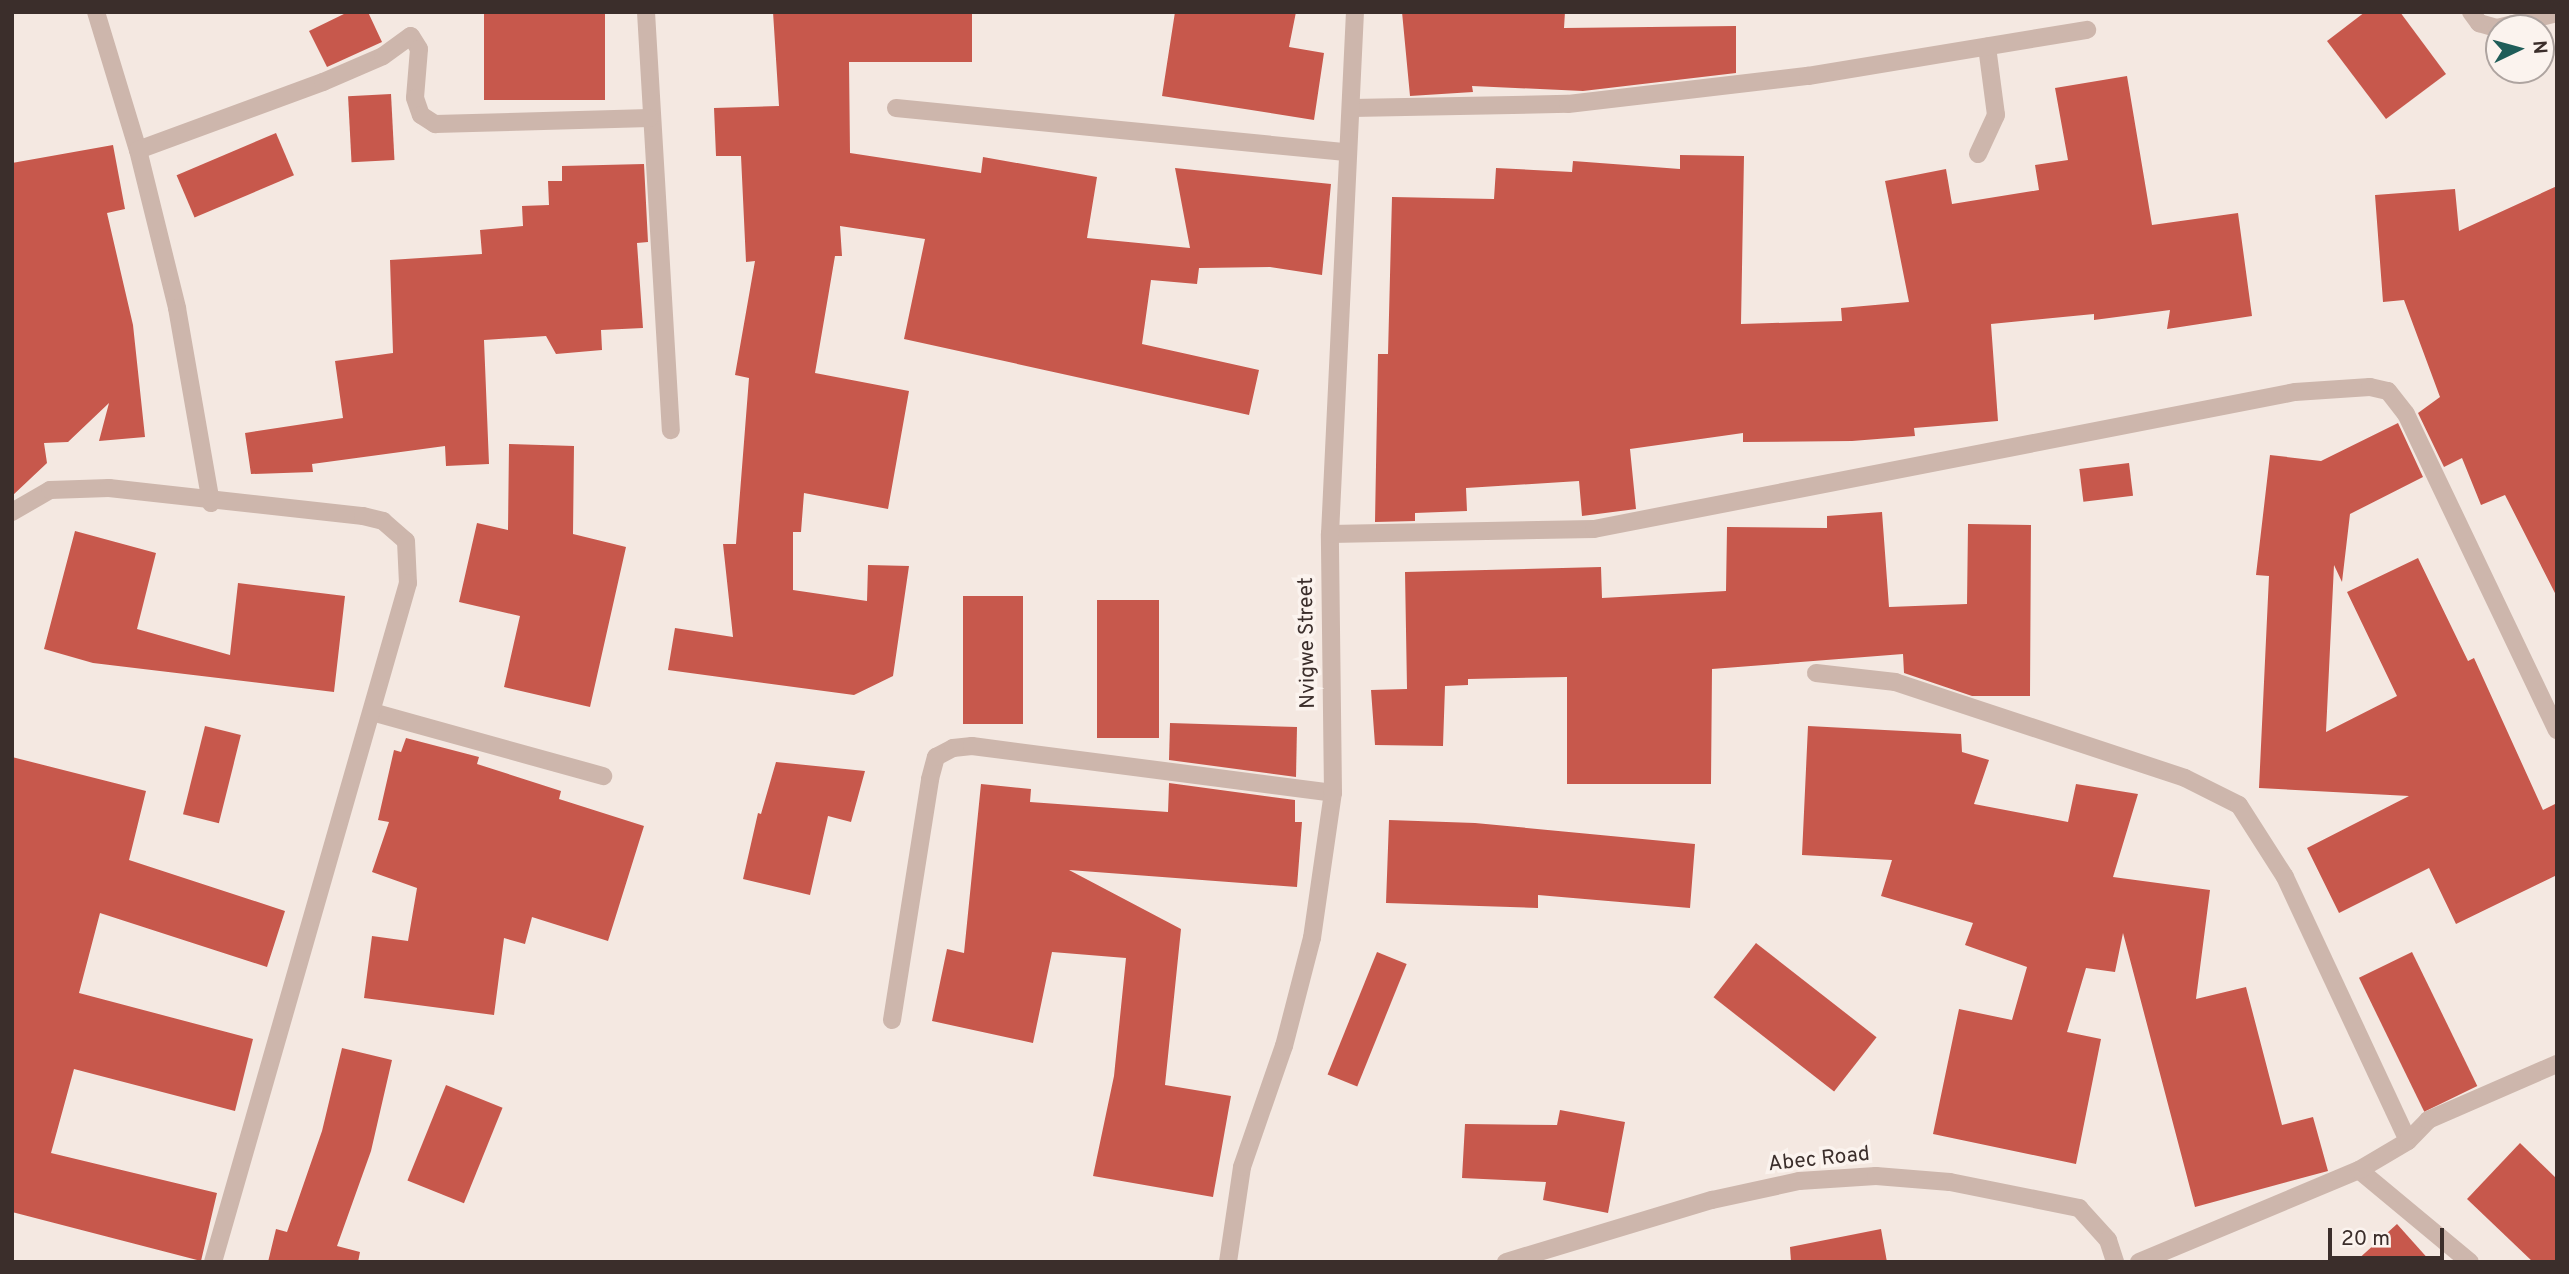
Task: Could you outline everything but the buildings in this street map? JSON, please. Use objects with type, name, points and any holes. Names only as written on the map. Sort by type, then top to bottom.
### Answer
[{"type":"street","points":[[96,12],[138,149],[177,308],[211,503]]},
{"type":"street","points":[[646,12],[650,118],[671,430]]},
{"type":"street","name":"Nvigwe Street","points":[[1228,1262],[1242,1167],[1284,1045],[1312,938],[1333,793],[1330,534],[1346,152],[1352,108],[1355,12]]},
{"type":"street","points":[[2471,12],[2479,23],[2497,28],[2557,13]]},
{"type":"street","points":[[1352,108],[1568,104],[1808,76],[2087,30]]},
{"type":"street","points":[[138,149],[323,82],[383,56],[411,36],[419,49],[415,97],[421,115],[435,124],[650,118]]},
{"type":"street","points":[[1978,154],[1996,115],[1987,47]]},
{"type":"street","points":[[896,108],[1346,152]]},
{"type":"street","points":[[1330,534],[1594,529],[2295,393],[2370,387],[2388,391],[2406,414],[2557,730]]},
{"type":"street","points":[[12,512],[50,490],[73,486],[211,503],[363,516],[383,521],[406,541],[408,583],[213,1262]]},
{"type":"street","points":[[1816,673],[1895,682],[2185,778],[2239,805],[2285,877],[2408,1141]]},
{"type":"street","points":[[372,712],[603,776]]},
{"type":"street","points":[[892,1020],[930,779],[936,757],[953,748],[972,746],[1333,793]]},
{"type":"street","points":[[2139,1262],[2359,1170],[2408,1141],[2427,1120],[2557,1064]]},
{"type":"street","points":[[2359,1170],[2470,1262]]},
{"type":"street","name":"Abec Road","points":[[1506,1262],[1712,1200],[1799,1181],[1876,1176],[1950,1182],[2079,1208],[2108,1240],[2115,1262]]}]
